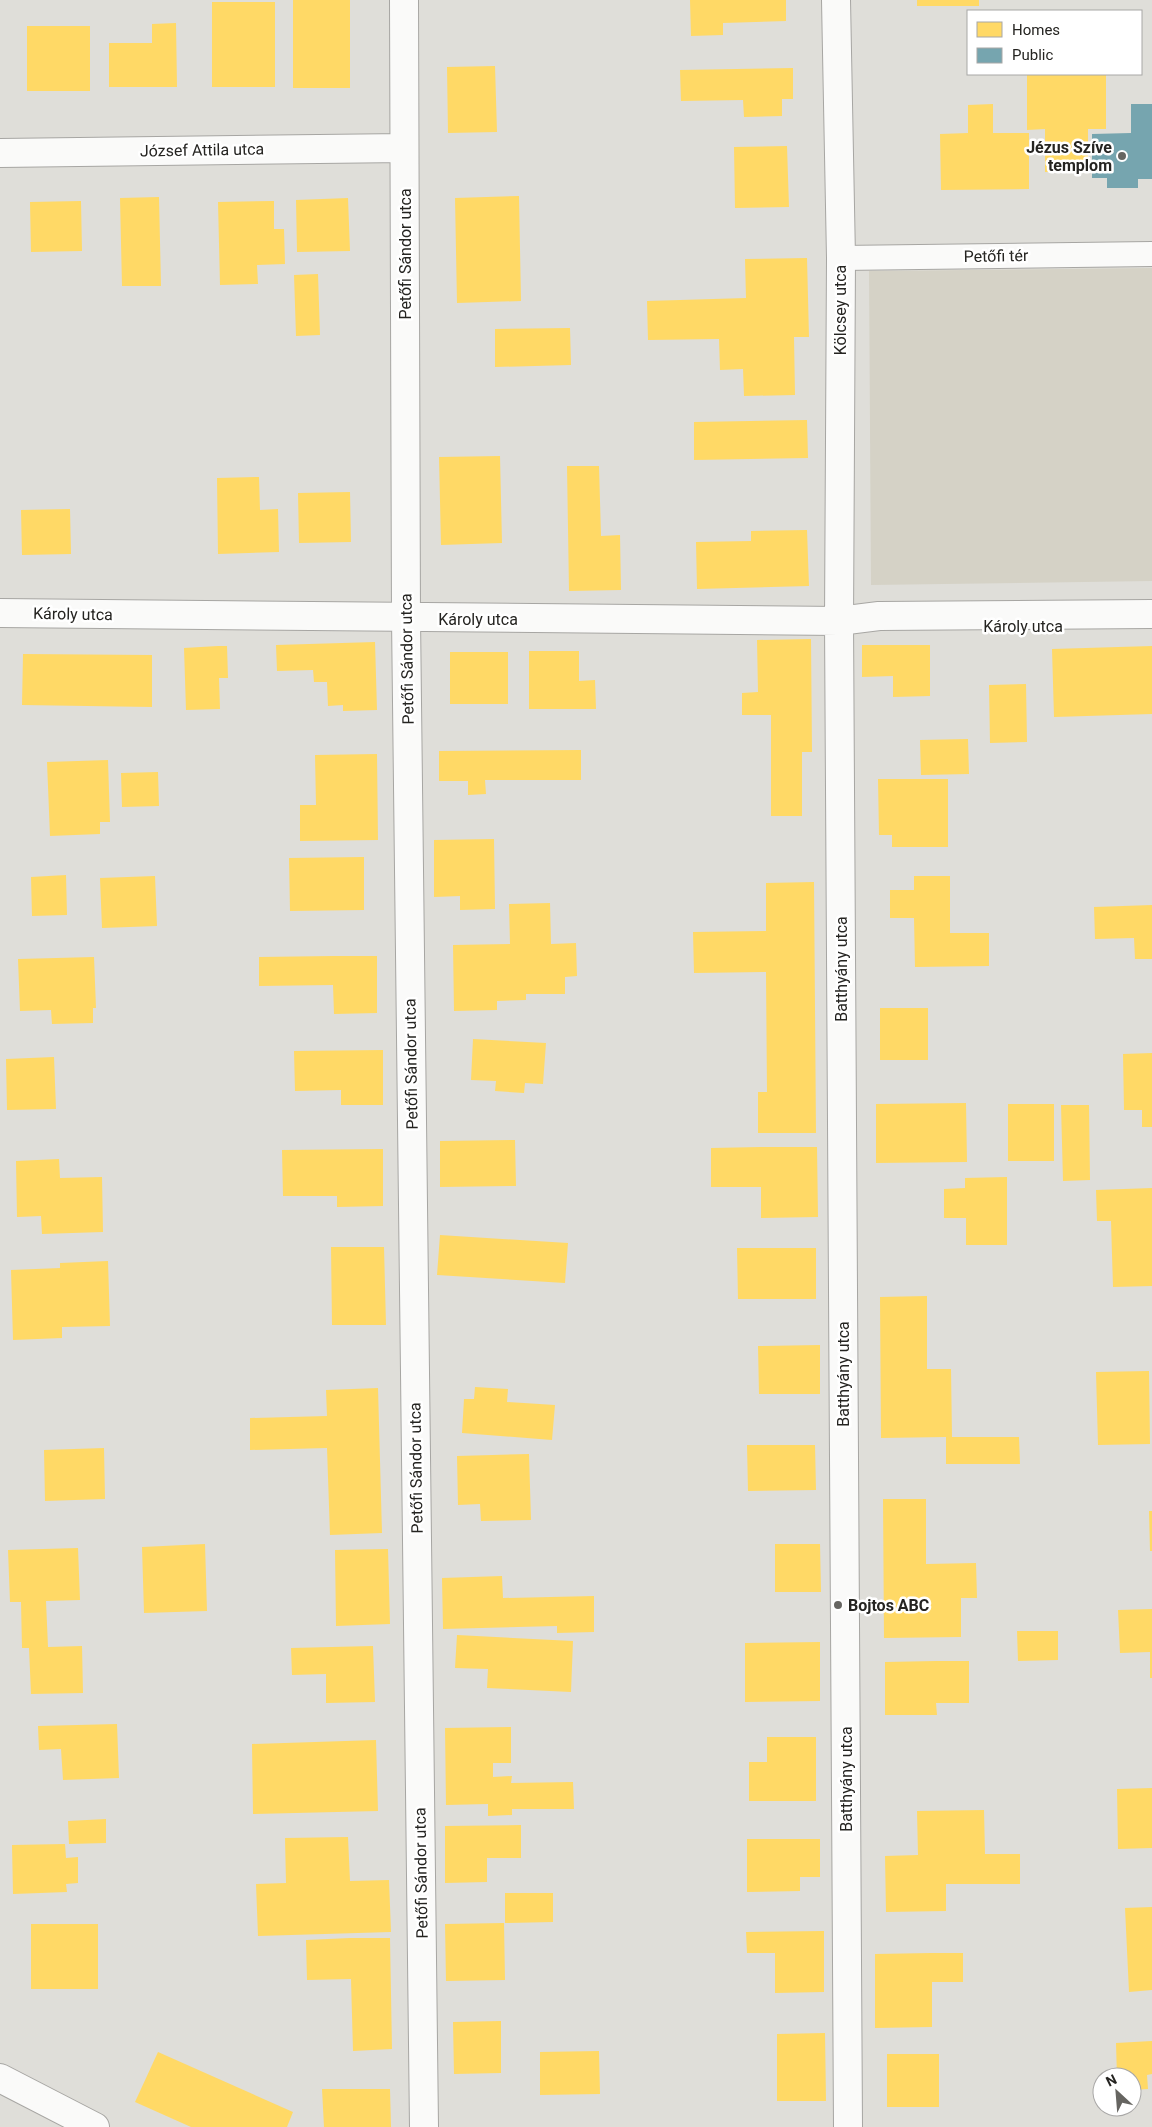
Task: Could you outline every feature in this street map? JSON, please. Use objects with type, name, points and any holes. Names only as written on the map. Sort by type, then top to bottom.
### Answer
[{"type":"street","name":"Petőfi Sándor utca","points":[[404,0],[406,618],[424,2127]]},
{"type":"street","name":"Kölcsey utca","points":[[836,0],[841,258],[839,621]]},
{"type":"street","name":"József Attila utca","points":[[0,153],[404,148]]},
{"type":"street","name":"Petőfi tér","points":[[841,258],[1152,254]]},
{"type":"street","name":"Károly utca","points":[[0,613],[839,621],[895,616],[1152,614]]},
{"type":"street","name":"Károly utca","points":[[895,616],[920,626],[1152,625]]},
{"type":"street","name":"Batthyány utca","points":[[839,621],[848,2127]]},
{"type":"street","points":[[0,2078],[95,2127]]},
{"type":"shaded area","points":[[1152,268],[1152,581],[871,585],[869,271]]},
{"type":"building: Homes","points":[[293,0],[350,0],[350,88],[293,88]]},
{"type":"building: Homes","points":[[690,0],[786,0],[786,21],[723,23],[723,35],[691,36]]},
{"type":"building: Homes","points":[[917,0],[979,0],[979,6],[917,6]]},
{"type":"building: Homes","points":[[212,2],[275,2],[275,87],[212,87]]},
{"type":"building: Homes","points":[[176,23],[177,87],[109,87],[109,43],[152,43],[152,24]]},
{"type":"building: Homes","points":[[27,26],[90,26],[90,91],[27,91]]},
{"type":"building: Homes","points":[[495,66],[497,132],[448,133],[447,67]]},
{"type":"building: Homes","points":[[793,68],[793,99],[782,99],[782,116],[744,117],[743,100],[681,101],[680,70]]},
{"type":"building: Homes","points":[[1027,75],[1106,75],[1106,129],[1088,129],[1088,172],[1045,172],[1045,129],[1027,130]]},
{"type":"building: Homes","points":[[993,104],[993,133],[1029,133],[1029,189],[941,190],[940,134],[968,133],[968,105]]},
{"type":"building: Homes","points":[[787,146],[789,207],[735,208],[734,147]]},
{"type":"building: Homes","points":[[519,196],[521,301],[457,303],[455,198]]},
{"type":"building: Homes","points":[[159,197],[161,286],[122,286],[120,198]]},
{"type":"building: Homes","points":[[348,198],[350,251],[297,252],[296,200]]},
{"type":"building: Homes","points":[[81,201],[82,251],[31,252],[30,202]]},
{"type":"building: Homes","points":[[274,201],[274,229],[284,229],[285,264],[257,265],[258,284],[220,285],[218,202]]},
{"type":"building: Homes","points":[[807,258],[809,337],[794,337],[795,395],[744,396],[743,369],[720,370],[719,339],[648,340],[647,301],[746,298],[745,259]]},
{"type":"building: Homes","points":[[318,274],[320,335],[296,336],[294,275]]},
{"type":"building: Homes","points":[[570,328],[571,365],[495,367],[495,329]]},
{"type":"building: Homes","points":[[807,420],[808,458],[694,460],[694,422]]},
{"type":"building: Homes","points":[[500,456],[502,543],[441,545],[439,457]]},
{"type":"building: Homes","points":[[567,466],[599,466],[601,536],[620,535],[621,590],[569,591]]},
{"type":"building: Homes","points":[[259,477],[260,510],[278,509],[279,552],[218,554],[217,478]]},
{"type":"building: Homes","points":[[350,492],[351,542],[299,543],[298,493]]},
{"type":"building: Homes","points":[[70,509],[71,554],[22,555],[21,510]]},
{"type":"building: Homes","points":[[807,530],[809,586],[697,589],[696,542],[751,541],[751,531]]},
{"type":"building: Homes","points":[[811,639],[812,752],[802,752],[802,816],[771,816],[771,715],[742,715],[742,693],[758,692],[757,640]]},
{"type":"building: Homes","points":[[375,642],[377,710],[343,711],[343,705],[328,706],[327,682],[314,682],[313,670],[277,671],[276,645]]},
{"type":"building: Homes","points":[[862,645],[930,645],[930,696],[893,697],[893,676],[862,677]]},
{"type":"building: Homes","points":[[227,646],[228,678],[219,678],[220,709],[186,710],[184,648]]},
{"type":"building: Homes","points":[[1152,646],[1152,714],[1054,717],[1052,649]]},
{"type":"building: Homes","points":[[529,651],[579,651],[579,681],[595,680],[596,709],[529,709]]},
{"type":"building: Homes","points":[[450,652],[508,652],[508,704],[450,704]]},
{"type":"building: Homes","points":[[23,654],[152,655],[152,707],[22,705]]},
{"type":"building: Homes","points":[[1026,684],[1027,742],[990,743],[989,685]]},
{"type":"building: Homes","points":[[968,739],[969,774],[921,775],[920,740]]},
{"type":"building: Homes","points":[[581,750],[581,780],[485,780],[486,794],[468,795],[468,781],[439,781],[439,751]]},
{"type":"building: Homes","points":[[377,754],[378,840],[300,841],[300,805],[316,805],[315,755]]},
{"type":"building: Homes","points":[[108,760],[110,822],[100,822],[100,834],[50,836],[47,762]]},
{"type":"building: Homes","points":[[158,772],[159,806],[122,807],[121,773]]},
{"type":"building: Homes","points":[[878,779],[948,779],[948,847],[892,847],[892,835],[879,835]]},
{"type":"building: Homes","points":[[494,839],[495,909],[460,910],[460,896],[434,897],[434,840]]},
{"type":"building: Homes","points":[[364,857],[364,910],[290,911],[289,858]]},
{"type":"building: Homes","points":[[66,875],[67,915],[32,916],[31,877]]},
{"type":"building: Homes","points":[[155,876],[157,926],[102,928],[100,878]]},
{"type":"building: Homes","points":[[914,876],[950,876],[950,933],[989,933],[989,966],[915,967],[914,918],[890,918],[890,890],[914,890]]},
{"type":"building: Homes","points":[[814,882],[816,1133],[758,1133],[758,1092],[767,1092],[766,972],[694,973],[693,932],[766,931],[766,883]]},
{"type":"building: Homes","points":[[550,903],[551,944],[576,943],[577,976],[565,977],[565,994],[526,994],[526,1000],[497,1001],[497,1010],[454,1011],[453,945],[510,944],[509,904]]},
{"type":"building: Homes","points":[[1152,905],[1152,959],[1135,959],[1134,938],[1095,939],[1094,907]]},
{"type":"building: Homes","points":[[377,956],[377,1013],[334,1014],[333,985],[259,986],[259,957]]},
{"type":"building: Homes","points":[[94,957],[96,1008],[93,1008],[93,1023],[52,1024],[51,1010],[20,1011],[18,959]]},
{"type":"building: Homes","points":[[880,1008],[928,1008],[928,1060],[880,1060]]},
{"type":"building: Homes","points":[[473,1039],[546,1043],[543,1084],[525,1083],[524,1093],[495,1091],[496,1081],[471,1080]]},
{"type":"building: Homes","points":[[383,1050],[383,1105],[341,1105],[341,1090],[295,1091],[294,1051]]},
{"type":"building: Homes","points":[[1152,1053],[1152,1127],[1142,1127],[1142,1110],[1124,1110],[1123,1054]]},
{"type":"building: Homes","points":[[54,1057],[56,1109],[7,1110],[6,1059]]},
{"type":"building: Homes","points":[[966,1103],[967,1162],[876,1163],[876,1104]]},
{"type":"building: Homes","points":[[1008,1104],[1054,1104],[1054,1161],[1008,1161]]},
{"type":"building: Homes","points":[[1061,1105],[1089,1105],[1090,1180],[1063,1181]]},
{"type":"building: Homes","points":[[515,1140],[516,1186],[440,1187],[440,1141]]},
{"type":"building: Homes","points":[[817,1147],[818,1217],[761,1218],[761,1187],[711,1187],[711,1148]]},
{"type":"building: Homes","points":[[383,1149],[383,1206],[337,1207],[337,1196],[283,1196],[282,1150]]},
{"type":"building: Homes","points":[[59,1159],[60,1178],[102,1177],[103,1232],[42,1234],[41,1216],[17,1217],[16,1161]]},
{"type":"building: Homes","points":[[1007,1177],[1007,1245],[966,1245],[966,1218],[944,1218],[944,1189],[965,1188],[965,1178]]},
{"type":"building: Homes","points":[[1152,1188],[1152,1286],[1113,1287],[1111,1221],[1097,1221],[1096,1190]]},
{"type":"building: Homes","points":[[440,1235],[568,1243],[565,1283],[437,1275]]},
{"type":"building: Homes","points":[[331,1247],[384,1247],[386,1325],[332,1325]]},
{"type":"building: Homes","points":[[737,1248],[816,1248],[816,1299],[738,1299]]},
{"type":"building: Homes","points":[[108,1261],[110,1326],[62,1327],[62,1338],[13,1340],[11,1270],[60,1268],[60,1263]]},
{"type":"building: Homes","points":[[927,1296],[927,1369],[951,1369],[952,1437],[1019,1437],[1020,1464],[946,1464],[946,1437],[881,1438],[880,1297]]},
{"type":"building: Homes","points":[[820,1345],[820,1394],[759,1394],[758,1346]]},
{"type":"building: Homes","points":[[1149,1371],[1150,1444],[1098,1445],[1096,1372]]},
{"type":"building: Homes","points":[[475,1387],[508,1389],[507,1402],[555,1405],[552,1440],[462,1433],[464,1399],[474,1399]]},
{"type":"building: Homes","points":[[378,1388],[382,1533],[330,1535],[327,1448],[250,1450],[250,1418],[327,1416],[326,1390]]},
{"type":"building: Homes","points":[[747,1445],[815,1445],[816,1490],[748,1491]]},
{"type":"building: Homes","points":[[104,1448],[105,1499],[45,1501],[44,1450]]},
{"type":"building: Homes","points":[[529,1454],[531,1520],[481,1521],[480,1504],[458,1505],[457,1456]]},
{"type":"building: Homes","points":[[883,1499],[926,1499],[926,1564],[976,1563],[977,1598],[961,1598],[961,1637],[884,1638]]},
{"type":"building: Homes","points":[[1149,1511],[1152,1511],[1152,1551],[1150,1551]]},
{"type":"building: Homes","points":[[205,1544],[207,1611],[144,1613],[142,1547]]},
{"type":"building: Homes","points":[[775,1544],[820,1544],[821,1592],[775,1592]]},
{"type":"building: Homes","points":[[78,1548],[80,1600],[46,1601],[48,1647],[82,1646],[83,1693],[31,1694],[29,1648],[22,1648],[21,1602],[10,1602],[8,1550]]},
{"type":"building: Homes","points":[[388,1549],[390,1624],[336,1626],[335,1550]]},
{"type":"building: Homes","points":[[502,1576],[503,1598],[594,1596],[594,1632],[557,1633],[557,1626],[443,1629],[442,1578]]},
{"type":"building: Homes","points":[[1152,1609],[1152,1678],[1150,1678],[1150,1652],[1120,1653],[1118,1610]]},
{"type":"building: Homes","points":[[1017,1631],[1058,1631],[1058,1660],[1018,1661]]},
{"type":"building: Homes","points":[[457,1635],[573,1641],[571,1692],[487,1688],[488,1669],[455,1668]]},
{"type":"building: Homes","points":[[820,1642],[820,1701],[745,1702],[745,1643]]},
{"type":"building: Homes","points":[[373,1646],[375,1702],[326,1703],[326,1674],[292,1675],[291,1648]]},
{"type":"building: Homes","points":[[969,1661],[969,1703],[936,1703],[937,1715],[885,1715],[885,1662]]},
{"type":"building: Homes","points":[[117,1724],[119,1778],[63,1780],[61,1749],[39,1750],[38,1726]]},
{"type":"building: Homes","points":[[511,1727],[511,1763],[493,1763],[493,1777],[512,1776],[511,1783],[573,1782],[574,1809],[512,1809],[512,1815],[488,1816],[488,1804],[446,1805],[445,1728]]},
{"type":"building: Homes","points":[[767,1737],[816,1737],[816,1801],[749,1801],[749,1762],[767,1762]]},
{"type":"building: Homes","points":[[376,1740],[378,1811],[253,1814],[252,1744]]},
{"type":"building: Homes","points":[[1152,1788],[1152,1848],[1118,1849],[1117,1789]]},
{"type":"building: Homes","points":[[984,1810],[985,1854],[1020,1854],[1020,1884],[946,1884],[946,1911],[886,1912],[885,1856],[918,1855],[917,1811]]},
{"type":"building: Homes","points":[[106,1819],[106,1843],[69,1844],[68,1821]]},
{"type":"building: Homes","points":[[521,1825],[521,1858],[487,1858],[487,1882],[445,1883],[445,1826]]},
{"type":"building: Homes","points":[[348,1837],[350,1881],[389,1880],[391,1932],[258,1936],[256,1884],[286,1883],[285,1838]]},
{"type":"building: Homes","points":[[747,1839],[820,1839],[820,1877],[800,1877],[800,1891],[747,1892]]},
{"type":"building: Homes","points":[[65,1844],[66,1858],[78,1857],[78,1883],[66,1884],[67,1892],[13,1894],[12,1845]]},
{"type":"building: Homes","points":[[505,1893],[553,1893],[553,1922],[505,1923]]},
{"type":"building: Homes","points":[[1152,1907],[1152,1990],[1129,1992],[1125,1908]]},
{"type":"building: Homes","points":[[504,1923],[505,1980],[446,1981],[445,1924]]},
{"type":"building: Homes","points":[[31,1924],[98,1924],[98,1989],[31,1989]]},
{"type":"building: Homes","points":[[824,1931],[824,1992],[775,1993],[775,1953],[747,1953],[746,1932]]},
{"type":"building: Homes","points":[[390,1938],[392,2049],[353,2051],[351,1979],[307,1980],[306,1940]]},
{"type":"building: Homes","points":[[963,1953],[963,1982],[932,1982],[932,2027],[875,2028],[875,1954]]},
{"type":"building: Homes","points":[[501,2021],[501,2073],[454,2074],[453,2022]]},
{"type":"building: Homes","points":[[825,2033],[826,2101],[777,2101],[777,2034]]},
{"type":"building: Homes","points":[[1152,2041],[1152,2074],[1147,2075],[1148,2089],[1142,2089],[1142,2067],[1117,2067],[1116,2043]]},
{"type":"building: Homes","points":[[599,2051],[600,2094],[540,2095],[540,2052]]},
{"type":"building: Homes","points":[[158,2052],[293,2112],[287,2127],[191,2127],[135,2102]]},
{"type":"building: Homes","points":[[887,2054],[939,2054],[939,2107],[887,2107]]},
{"type":"building: Homes","points":[[322,2089],[390,2089],[391,2127],[324,2127]]},
{"type":"building: Public","name":"Jézus Szíve templom","points":[[1131,104],[1152,104],[1152,179],[1138,179],[1138,188],[1107,188],[1107,178],[1092,178],[1092,134],[1131,133]]},
{"type":"place","name":"Jézus Szíve templom","points":[[1122,156]]},
{"type":"place","name":"Bojtos ABC","points":[[838,1605]]}]
